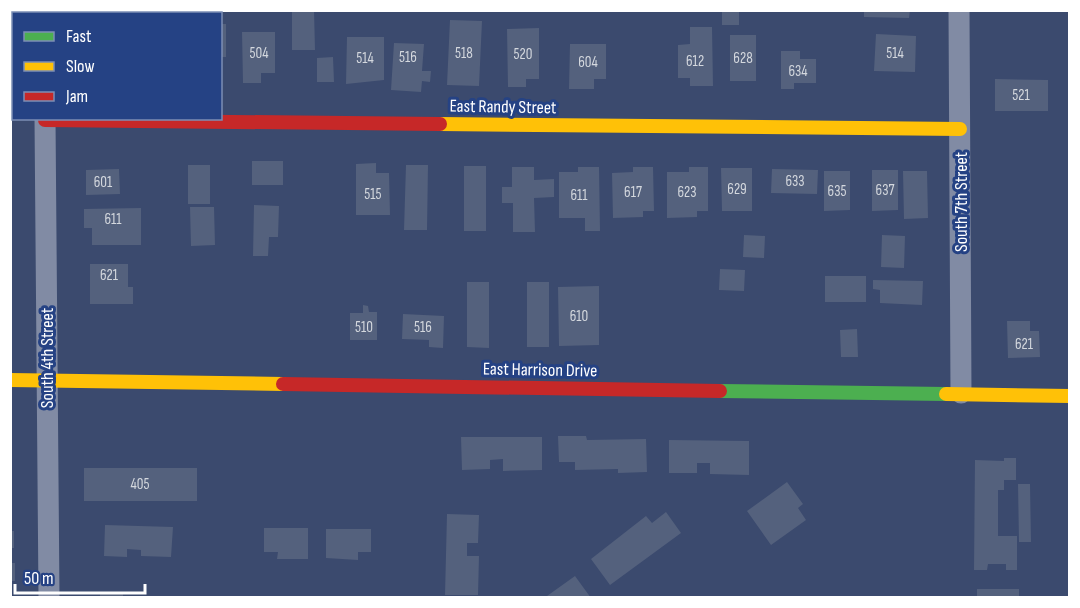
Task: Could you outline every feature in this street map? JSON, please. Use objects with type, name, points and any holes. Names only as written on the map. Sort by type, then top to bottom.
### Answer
[{"type":"street","name":"South 7th Street","points":[[959,10],[961,393]]},
{"type":"street","name":"South 4th Street","points":[[45,120],[49,597]]},
{"type":"street","name":"East Randy Street","points":[[136,120],[960,129]]},
{"type":"street","name":"East Harrison Drive","points":[[10,380],[1070,396]]},
{"type":"building","points":[[84,10],[113,10],[113,12],[84,12]]},
{"type":"building","points":[[292,10],[314,10],[315,50],[292,50]]},
{"type":"building","points":[[722,10],[739,10],[739,25],[722,25]]},
{"type":"building","points":[[864,10],[910,10],[909,18],[864,17]]},
{"type":"building","points":[[450,20],[482,21],[479,86],[447,85]]},
{"type":"building","points":[[222,24],[226,24],[226,57],[222,57]]},
{"type":"building","points":[[690,27],[712,27],[713,86],[690,86],[690,78],[678,78],[678,45],[690,44]]},
{"type":"building","points":[[539,28],[539,79],[526,79],[526,87],[508,87],[507,29]]},
{"type":"building","points":[[242,32],[275,32],[275,73],[261,73],[261,83],[243,83]]},
{"type":"building","points":[[876,34],[916,36],[915,72],[874,71]]},
{"type":"building","points":[[730,35],[756,35],[756,81],[730,81]]},
{"type":"building","points":[[347,37],[384,37],[384,80],[346,84]]},
{"type":"building","points":[[394,43],[424,44],[422,71],[431,71],[430,82],[422,81],[421,92],[391,90]]},
{"type":"building","points":[[570,44],[606,44],[606,79],[594,79],[594,89],[569,89]]},
{"type":"building","points":[[781,51],[800,51],[800,59],[816,59],[816,83],[794,83],[794,89],[781,89]]},
{"type":"building","points":[[333,57],[334,82],[317,82],[317,58]]},
{"type":"building","points":[[995,79],[1048,80],[1048,111],[995,111]]},
{"type":"building","points":[[252,161],[283,161],[283,185],[252,185]]},
{"type":"building","points":[[376,163],[376,173],[389,173],[390,215],[356,215],[356,164]]},
{"type":"building","points":[[188,165],[210,165],[210,204],[188,204]]},
{"type":"building","points":[[406,165],[428,165],[427,230],[404,230]]},
{"type":"building","points":[[464,166],[486,166],[486,231],[464,231]]},
{"type":"building","points":[[512,167],[534,167],[534,180],[554,179],[554,197],[534,198],[535,232],[513,232],[513,203],[502,203],[502,187],[512,187]]},
{"type":"building","points":[[578,167],[599,167],[600,231],[585,231],[585,218],[559,218],[559,172],[578,172]]},
{"type":"building","points":[[633,167],[653,167],[654,211],[643,211],[643,217],[613,218],[612,173],[633,172]]},
{"type":"building","points":[[689,167],[708,167],[708,211],[697,211],[697,217],[667,218],[667,172],[689,172]]},
{"type":"building","points":[[721,168],[752,168],[752,211],[722,211]]},
{"type":"building","points":[[119,169],[120,194],[86,195],[86,170]]},
{"type":"building","points":[[772,169],[818,170],[817,194],[771,193]]},
{"type":"building","points":[[872,170],[898,170],[898,210],[872,211]]},
{"type":"building","points":[[824,171],[850,171],[850,210],[824,211]]},
{"type":"building","points":[[903,171],[927,171],[928,218],[904,219]]},
{"type":"building","points":[[254,205],[279,206],[278,237],[269,237],[268,256],[253,256]]},
{"type":"building","points":[[190,207],[214,207],[215,245],[191,246]]},
{"type":"building","points":[[141,208],[141,245],[92,245],[92,228],[84,228],[84,209]]},
{"type":"building","points":[[744,235],[765,236],[764,258],[743,257]]},
{"type":"building","points":[[882,235],[905,236],[904,268],[881,267]]},
{"type":"building","points":[[90,264],[128,264],[128,287],[133,287],[133,304],[90,304]]},
{"type":"building","points":[[720,269],[745,270],[744,291],[719,290]]},
{"type":"building","points":[[825,276],[866,276],[866,302],[825,302]]},
{"type":"building","points":[[873,280],[923,281],[922,305],[880,303],[880,290],[873,289]]},
{"type":"building","points":[[467,282],[489,282],[489,348],[467,347]]},
{"type":"building","points":[[527,282],[549,282],[549,347],[527,347]]},
{"type":"building","points":[[599,286],[599,345],[559,346],[558,287]]},
{"type":"building","points":[[363,305],[368,306],[369,312],[377,312],[377,340],[350,340],[350,313],[363,313]]},
{"type":"building","points":[[403,314],[444,316],[443,348],[429,347],[429,340],[402,339]]},
{"type":"building","points":[[1007,321],[1030,321],[1030,331],[1039,331],[1040,357],[1008,358]]},
{"type":"building","points":[[857,329],[858,357],[841,357],[840,330]]},
{"type":"building","points":[[558,436],[586,436],[587,440],[646,439],[647,472],[618,473],[618,469],[575,470],[575,462],[559,462]]},
{"type":"building","points":[[461,437],[542,437],[542,470],[503,471],[503,459],[490,460],[490,469],[462,470]]},
{"type":"building","points":[[669,440],[749,441],[749,475],[710,474],[710,463],[697,463],[697,473],[669,473]]},
{"type":"building","points":[[1004,458],[1016,458],[1016,480],[1004,480],[1004,490],[998,490],[998,536],[1017,536],[1017,570],[1006,570],[1006,564],[988,564],[987,570],[974,570],[975,460],[1004,461]]},
{"type":"building","points":[[84,468],[197,468],[197,501],[84,501]]},
{"type":"building","points":[[787,482],[803,504],[798,508],[806,520],[771,545],[747,511]]},
{"type":"building","points":[[1018,484],[1030,484],[1031,542],[1019,542]]},
{"type":"building","points":[[666,512],[681,533],[610,585],[591,559],[646,516],[652,523]]},
{"type":"building","points":[[447,514],[479,515],[478,543],[467,543],[467,556],[479,556],[478,595],[445,595]]},
{"type":"building","points":[[105,525],[173,527],[171,557],[141,556],[141,550],[127,549],[127,557],[104,556]]},
{"type":"building","points":[[264,528],[308,528],[308,559],[277,559],[278,552],[264,552]]},
{"type":"building","points":[[326,529],[371,529],[371,552],[358,552],[358,560],[326,558]]},
{"type":"building","points":[[10,531],[14,531],[14,548],[10,548]]},
{"type":"building","points":[[10,563],[15,563],[15,581],[10,581]]},
{"type":"building","points":[[575,576],[591,598],[547,598],[547,596]]},
{"type":"building","points":[[977,589],[1019,589],[1019,598],[977,598]]},
{"type":"building","points":[[100,592],[123,592],[123,598],[100,598]]},
{"type":"traffic: fast","points":[[720,391],[946,394]]},
{"type":"traffic: slow","points":[[440,124],[960,129]]},
{"type":"traffic: slow","points":[[10,380],[283,384]]},
{"type":"traffic: slow","points":[[946,394],[1070,396]]},
{"type":"traffic: jam","points":[[45,120],[440,124]]},
{"type":"traffic: jam","points":[[283,384],[720,391]]}]
